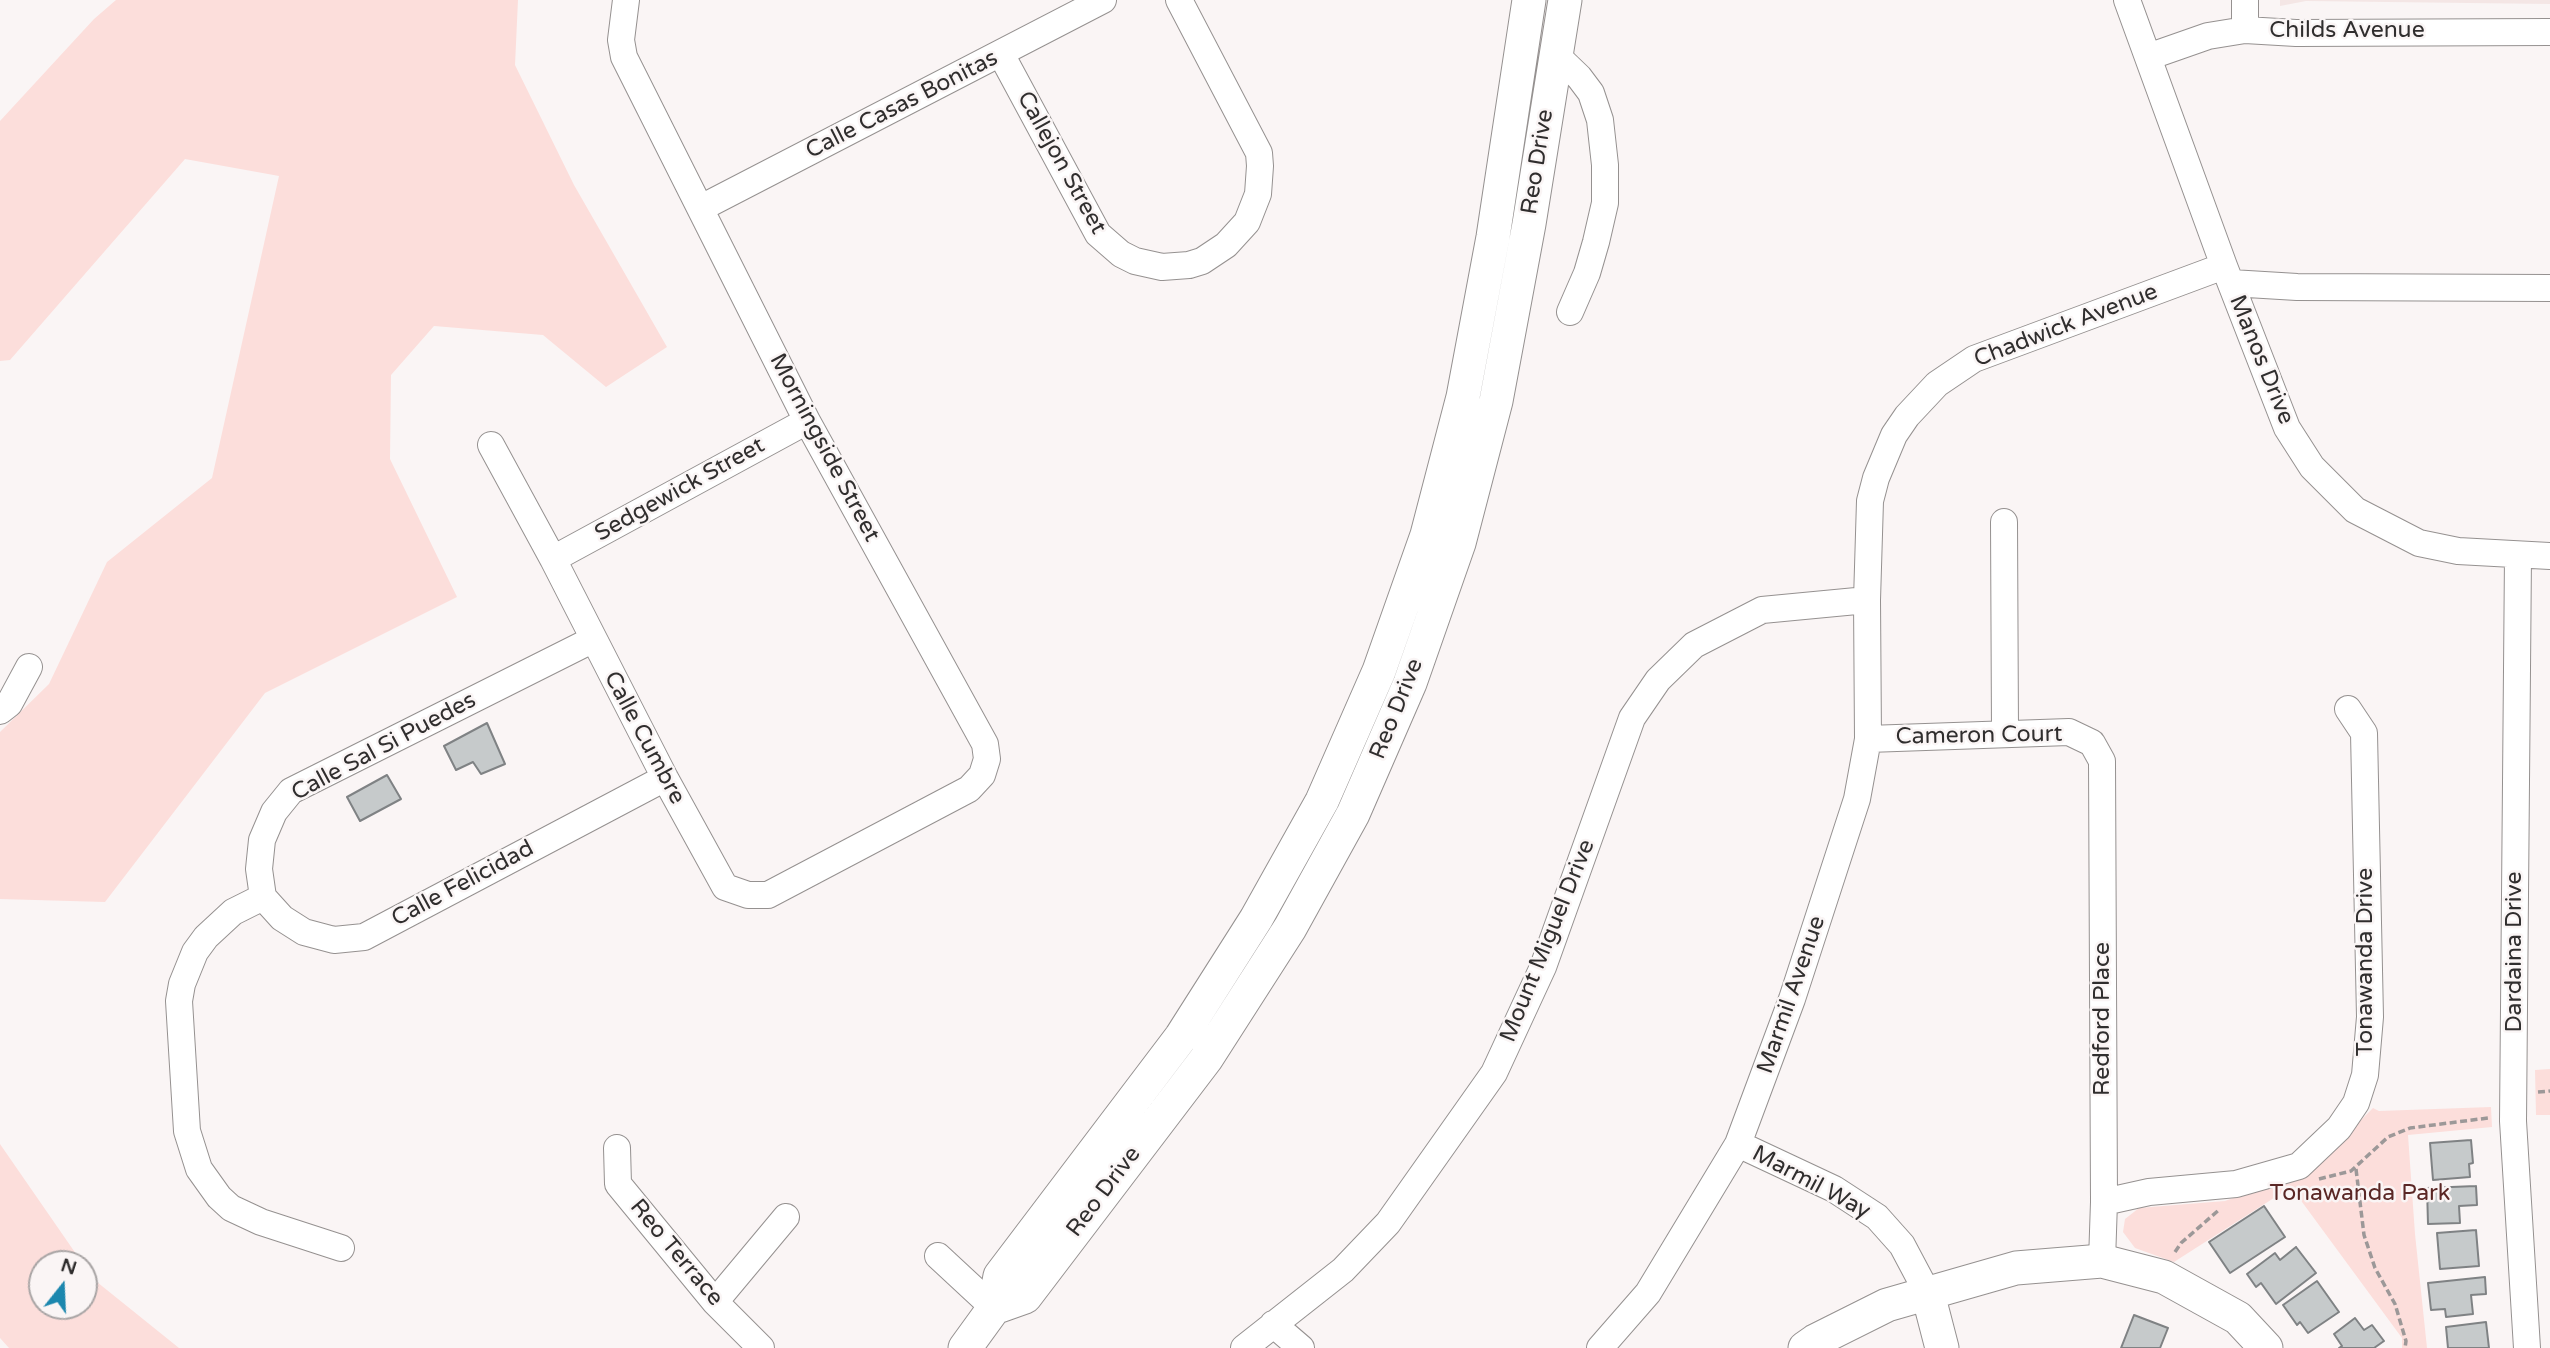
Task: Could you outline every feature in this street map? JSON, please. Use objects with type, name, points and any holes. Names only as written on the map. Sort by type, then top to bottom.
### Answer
[{"type":"main road","name":"Reo Drive","points":[[965,1348],[994,1308],[1000,1276],[1181,1037],[1256,919],[1322,801],[1379,671],[1427,535],[1463,397],[1493,237],[1529,0]]},
{"type":"main road","name":"Reo Drive","points":[[994,1308],[1025,1297],[1206,1059],[1290,928],[1353,814],[1410,683],[1459,543],[1496,401],[1529,224],[1565,0]]},
{"type":"main road","points":[[1805,1348],[1815,1340],[1887,1305],[2016,1268],[2102,1261],[2164,1277],[2238,1318],[2266,1348]]},
{"type":"main road","points":[[1928,1294],[1942,1348]]},
{"type":"street","name":"Morningside Street","points":[[626,0],[621,40],[624,57],[807,421],[985,744],[985,767],[982,775],[969,789],[872,839]]},
{"type":"street","name":"Calle Casas Bonitas","points":[[701,208],[1102,0]]},
{"type":"street","name":"Callejon Street","points":[[1000,54],[1098,234],[1109,245],[1135,261],[1162,267],[1189,265],[1214,254],[1237,234],[1254,208],[1260,180],[1259,153],[1179,0]]},
{"type":"street","name":"Manos Drive","points":[[2127,0],[2227,275],[2287,428],[2312,467],[2355,510],[2418,543],[2458,551],[2550,556]]},
{"type":"street","points":[[2245,0],[2245,30]]},
{"type":"street","name":"Childs Avenue","points":[[2148,57],[2208,36],[2245,30],[2295,33],[2550,32]]},
{"type":"street","points":[[1555,54],[1591,93],[1600,120],[1605,165],[1605,203],[1596,242],[1587,273],[1570,312]]},
{"type":"street","name":"Chadwick Avenue","points":[[1867,600],[1870,501],[1876,478],[1894,435],[1907,416],[1937,384],[1974,359],[2227,275],[2297,287],[2550,288]]},
{"type":"street","name":"Sedgewick Street","points":[[553,559],[807,421]]},
{"type":"street","name":"Calle Cumbre","points":[[491,445],[725,887],[738,892],[768,895],[872,839]]},
{"type":"street","points":[[2004,522],[2005,732]]},
{"type":"street","name":"Dardaina Drive","points":[[2518,556],[2513,1121],[2527,1348]]},
{"type":"street","name":"Marmil Avenue","points":[[1600,1348],[1648,1293],[1738,1144],[1790,1007],[1857,799],[1867,739],[1867,600]]},
{"type":"street","name":"Mount Miguel Drive","points":[[1244,1348],[1343,1270],[1388,1223],[1494,1073],[1543,967],[1632,718],[1658,680],[1694,645],[1762,610],[1867,600]]},
{"type":"street","name":"Calle Sal Si Puedes","points":[[263,897],[259,869],[262,840],[275,811],[290,791],[592,640]]},
{"type":"street","points":[[0,711],[9,704],[29,667]]},
{"type":"street","name":"Tonawanda Drive","points":[[2104,1202],[2149,1192],[2236,1184],[2299,1167],[2339,1128],[2356,1103],[2365,1075],[2370,1006],[2364,733],[2348,709]]},
{"type":"street","name":"Cameron Court","points":[[1867,739],[2005,732],[2068,732],[2092,743],[2102,761],[2103,778]]},
{"type":"street","name":"Calle Felicidad","points":[[263,897],[282,918],[304,932],[334,940],[364,937],[665,778]]},
{"type":"street","name":"Redford Place","points":[[2102,1261],[2103,778]]},
{"type":"street","points":[[263,897],[233,912],[206,937],[195,952],[182,984],[179,1001],[187,1132],[199,1169],[219,1197],[231,1208],[261,1222],[341,1248]]},
{"type":"street","name":"Marmil Way","points":[[1738,1144],[1833,1189],[1877,1217],[1902,1245],[1928,1294]]},
{"type":"street","name":"Reo Terrace","points":[[617,1148],[618,1184],[715,1301],[760,1348]]},
{"type":"street","points":[[715,1301],[786,1217]]},
{"type":"street","points":[[938,1256],[994,1308]]},
{"type":"street","points":[[1273,1324],[1301,1348]]},
{"type":"path","points":[[2538,1092],[2550,1091]]},
{"type":"path","points":[[2356,1169],[2364,1235],[2375,1268],[2395,1304],[2406,1341],[2405,1348]]},
{"type":"shaded area","points":[[2280,0],[2550,0],[2550,4],[2306,1],[2280,6]]},
{"type":"green space","points":[[116,0],[518,0],[515,65],[574,185],[667,347],[606,387],[543,335],[434,326],[391,375],[390,459],[457,597],[265,693],[105,902],[0,899],[0,732],[49,684],[107,562],[212,478],[279,176],[185,159],[10,360],[0,361],[0,121],[94,19]]},
{"type":"green space","points":[[2550,1069],[2550,1115],[2536,1115],[2535,1070]]},
{"type":"green space","name":"Tonawanda Park","points":[[2491,1107],[2492,1127],[2408,1135],[2427,1348],[2402,1348],[2402,1338],[2291,1187],[2174,1262],[2135,1248],[2123,1232],[2125,1219],[2139,1208],[2225,1201],[2298,1175],[2337,1144],[2373,1108],[2379,1111]]},
{"type":"green space","points":[[0,1144],[73,1250],[28,1250],[28,1320],[98,1320],[98,1283],[179,1348],[9,1348],[0,1338]]},
{"type":"building","points":[[487,723],[505,764],[481,774],[473,762],[456,770],[444,746]]},
{"type":"building","points":[[387,775],[401,799],[360,821],[347,797]]},
{"type":"building","points":[[2471,1140],[2473,1163],[2469,1164],[2470,1177],[2433,1180],[2430,1143]]},
{"type":"building","points":[[2476,1186],[2477,1205],[2459,1206],[2460,1223],[2428,1224],[2427,1188]]},
{"type":"building","points":[[2264,1206],[2285,1237],[2230,1273],[2209,1242]]},
{"type":"building","points":[[2476,1230],[2479,1266],[2440,1269],[2437,1233]]},
{"type":"building","points":[[2296,1247],[2316,1273],[2276,1304],[2261,1283],[2256,1287],[2247,1274],[2275,1253],[2280,1260]]},
{"type":"building","points":[[2485,1277],[2486,1294],[2471,1295],[2473,1314],[2446,1317],[2445,1309],[2431,1310],[2428,1283]]},
{"type":"building","points":[[2317,1281],[2339,1312],[2308,1333],[2300,1322],[2297,1325],[2283,1305]]},
{"type":"building","points":[[2134,1315],[2168,1328],[2160,1348],[2121,1348]]},
{"type":"building","points":[[2355,1318],[2364,1330],[2372,1325],[2384,1341],[2374,1348],[2339,1348],[2342,1346],[2334,1334]]},
{"type":"building","points":[[2486,1322],[2489,1348],[2448,1348],[2446,1327]]}]
